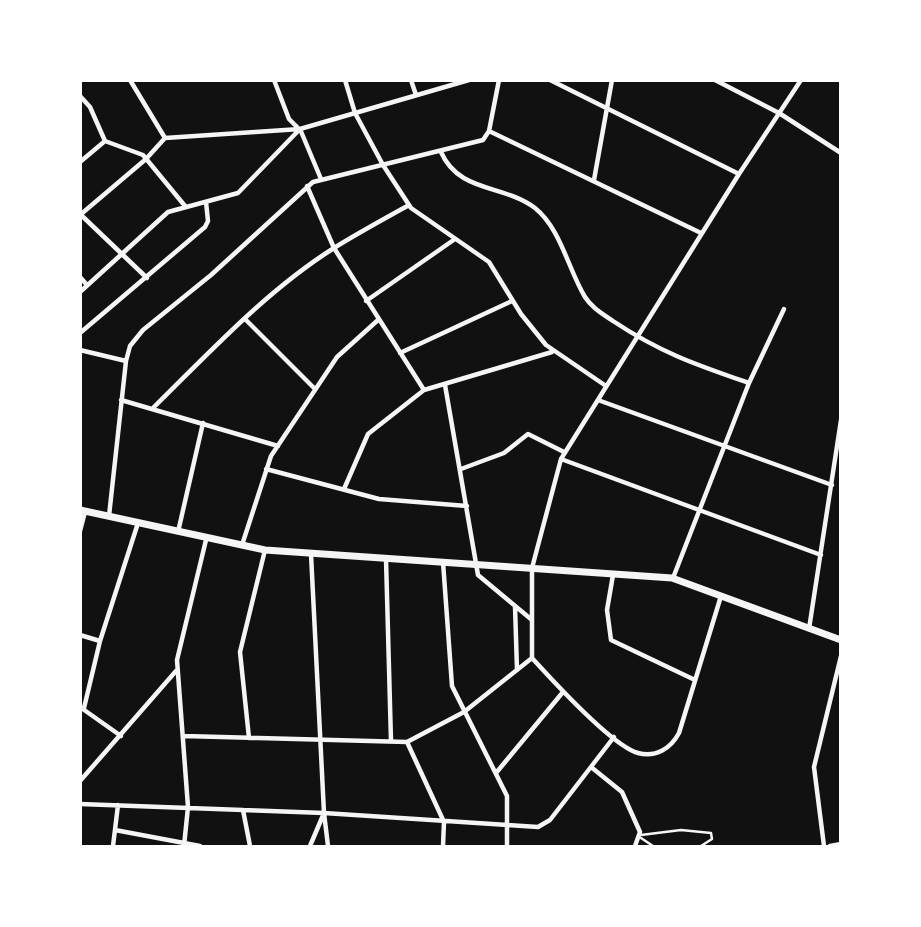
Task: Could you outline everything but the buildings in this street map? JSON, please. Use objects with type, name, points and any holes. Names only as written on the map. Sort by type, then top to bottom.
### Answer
[{"type":"main road","points":[[83,511],[206,540],[265,550],[672,578],[841,640]]},
{"type":"street","points":[[130,80],[165,138]]},
{"type":"street","points":[[274,80],[289,119],[300,129],[321,179]]},
{"type":"street","points":[[345,80],[355,113],[383,165],[409,205],[489,262],[512,301],[553,351],[606,386]]},
{"type":"street","points":[[411,80],[416,95]]},
{"type":"street","points":[[147,278],[81,214],[146,159],[165,138],[300,129],[469,80]]},
{"type":"street","points":[[109,517],[126,361],[130,346],[143,330],[219,268],[307,186],[321,179],[480,142],[489,131],[499,80]]},
{"type":"street","points":[[550,80],[739,174]]},
{"type":"street","points":[[594,180],[611,80]]},
{"type":"street","points":[[715,80],[779,113],[841,153]]},
{"type":"street","points":[[720,596],[680,733],[667,748],[653,754],[639,753],[614,737],[531,659],[532,568],[564,452],[701,233],[801,80]]},
{"type":"street","points":[[80,96],[90,107],[105,141],[146,159],[184,206]]},
{"type":"street","points":[[80,292],[164,214],[184,206],[238,194],[300,129]]},
{"type":"street","points":[[489,131],[701,233]]},
{"type":"street","points":[[80,162],[105,141]]},
{"type":"street","points":[[442,152],[456,174],[517,198],[538,211],[556,236],[589,302],[662,352],[750,383]]},
{"type":"street","points":[[307,186],[334,248],[424,390]]},
{"type":"street","points":[[80,333],[206,225],[206,202]]},
{"type":"street","points":[[153,408],[245,318],[334,248],[409,205]]},
{"type":"street","points":[[366,301],[455,239]]},
{"type":"street","points":[[80,277],[87,285]]},
{"type":"street","points":[[400,353],[512,301]]},
{"type":"street","points":[[672,578],[750,383],[784,309]]},
{"type":"street","points":[[245,318],[315,389]]},
{"type":"street","points":[[242,546],[266,469],[278,446],[337,357],[378,320]]},
{"type":"street","points":[[80,350],[126,361]]},
{"type":"street","points":[[344,489],[368,434],[424,390],[553,351]]},
{"type":"street","points":[[444,384],[478,575],[532,620]]},
{"type":"street","points":[[121,400],[278,446]]},
{"type":"street","points":[[598,400],[832,485]]},
{"type":"street","points":[[809,629],[840,420]]},
{"type":"street","points":[[178,533],[203,423]]},
{"type":"street","points":[[461,468],[504,453],[528,434],[564,452]]},
{"type":"street","points":[[561,459],[821,555]]},
{"type":"street","points":[[266,469],[391,501],[467,506]]},
{"type":"street","points":[[80,531],[83,511]]},
{"type":"street","points":[[121,736],[82,708],[100,641],[138,523]]},
{"type":"street","points":[[184,844],[188,807],[177,670],[181,635],[206,540]]},
{"type":"street","points":[[249,738],[240,652],[265,550]]},
{"type":"street","points":[[311,554],[328,846]]},
{"type":"street","points":[[386,559],[391,741]]},
{"type":"street","points":[[443,562],[452,686],[509,802],[508,846]]},
{"type":"street","points":[[613,574],[607,610],[611,640],[695,680]]},
{"type":"street","points":[[515,606],[517,670]]},
{"type":"street","points":[[80,635],[100,641]]},
{"type":"street","points":[[824,846],[814,767],[841,656]]},
{"type":"street","points":[[184,736],[407,742],[464,712],[531,659]]},
{"type":"street","points":[[81,779],[177,670]]},
{"type":"street","points":[[496,773],[564,692]]},
{"type":"street","points":[[80,804],[324,813],[538,827],[548,823],[614,737]]},
{"type":"street","points":[[407,742],[444,822],[443,846]]},
{"type":"street","points":[[591,766],[626,797],[641,837],[635,846]]},
{"type":"street","points":[[113,846],[118,805]]},
{"type":"street","points":[[243,810],[250,846]]},
{"type":"street","points":[[310,846],[324,813]]},
{"type":"street","points":[[115,830],[200,846]]},
{"type":"street","points":[[830,846],[841,844]]},
{"type":"lane","points":[[641,837],[681,830],[711,833],[712,839],[701,846]]},
{"type":"lane","points":[[641,837],[653,846]]}]
